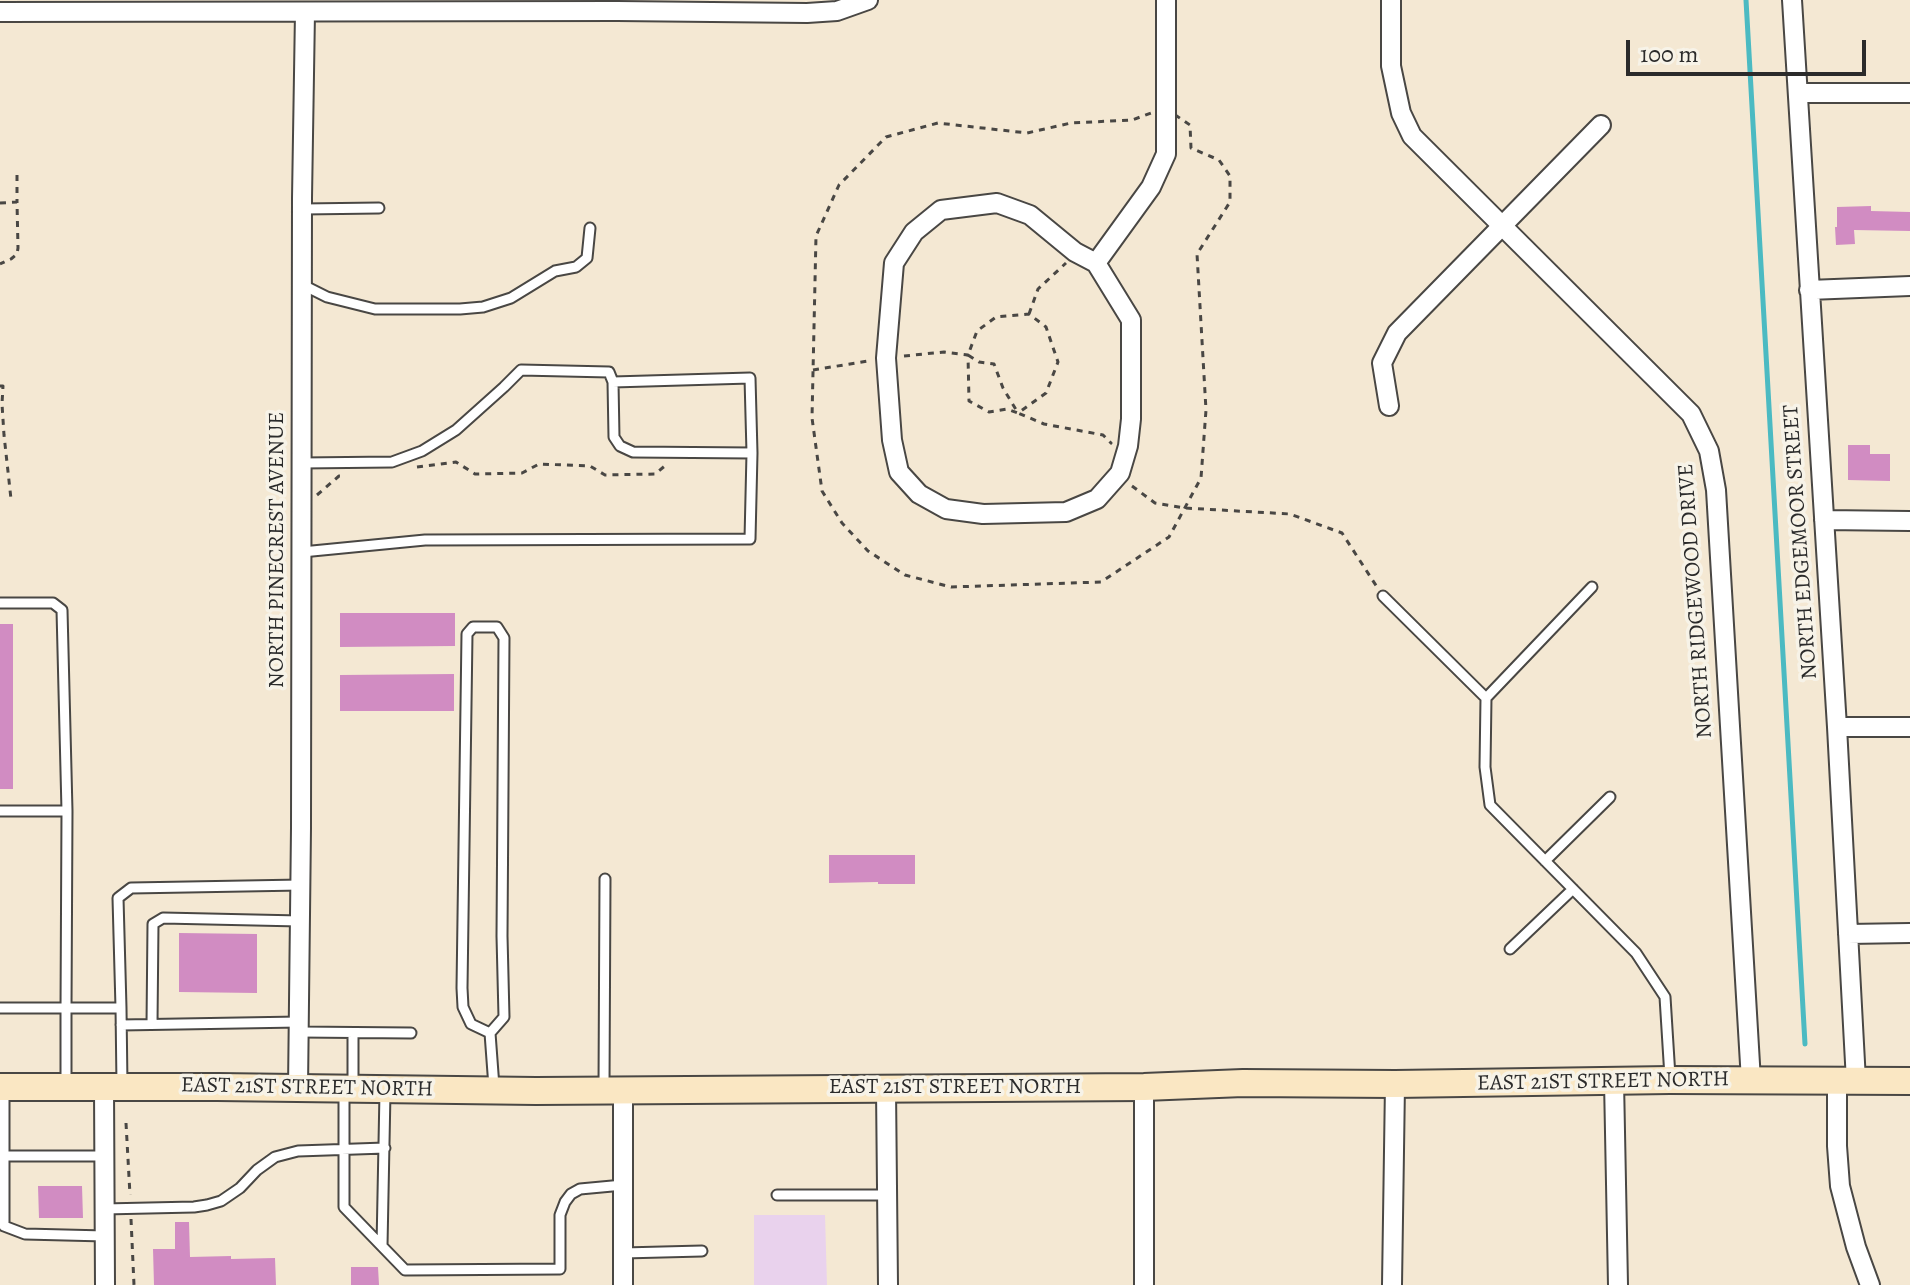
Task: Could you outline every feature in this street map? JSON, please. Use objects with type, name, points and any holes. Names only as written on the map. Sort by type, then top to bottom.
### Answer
[{"type":"main road","name":"EAST 21ST STREET NORTH","points":[[2,1087],[614,1090],[1670,1080],[1910,1081]]},
{"type":"street","points":[[0,12],[194,6],[305,12],[413,6],[807,13],[837,11],[868,0]]},
{"type":"street","points":[[1096,263],[1151,187],[1166,154],[1166,0]]},
{"type":"street","name":"NORTH RIDGEWOOD DRIVE","points":[[1391,0],[1391,66],[1401,113],[1412,136],[1691,414],[1709,451],[1716,490],[1751,1081]]},
{"type":"street","name":"NORTH EDGEMOOR STREET","points":[[1792,0],[1848,934],[1847,1081],[1837,1146],[1840,1186],[1870,1285]]},
{"type":"street","name":"NORTH PINECREST AVENUE","points":[[298,1088],[305,12]]},
{"type":"street","points":[[1798,93],[1910,93]]},
{"type":"street","points":[[1389,406],[1382,363],[1397,333],[1601,125]]},
{"type":"street","points":[[997,203],[1030,215],[1075,252],[1096,263],[1131,320],[1131,419],[1128,446],[1120,473],[1097,499],[1066,512],[983,514],[946,509],[919,494],[899,472],[892,440],[886,358],[894,263],[914,232],[941,210],[997,203]]},
{"type":"street","points":[[1809,290],[1910,286]]},
{"type":"street","points":[[1824,520],[1910,521]]},
{"type":"street","points":[[1837,727],[1910,727]]},
{"type":"street","points":[[1848,934],[1910,933]]},
{"type":"street","points":[[1614,1081],[1618,1285]]},
{"type":"street","points":[[1392,1285],[1395,1084]]},
{"type":"street","points":[[105,1285],[104,1156],[113,1087]]},
{"type":"street","points":[[1144,1087],[1144,1285]]},
{"type":"street","points":[[886,1089],[888,1285]]},
{"type":"street","points":[[614,1090],[623,1185],[623,1285]]},
{"type":"lane","points":[[303,209],[379,208]]},
{"type":"lane","points":[[303,285],[327,297],[375,309],[483,307],[511,298],[555,271],[576,267],[587,258],[590,228]]},
{"type":"lane","points":[[302,463],[392,462],[422,451],[456,430],[521,370],[609,372],[613,382],[614,437],[620,446],[633,452],[752,453]]},
{"type":"lane","points":[[302,552],[425,540],[750,539],[750,378],[613,382]]},
{"type":"lane","points":[[1592,587],[1486,698],[1485,767],[1490,805],[1636,953],[1665,997],[1670,1080]]},
{"type":"lane","points":[[1383,596],[1486,698]]},
{"type":"lane","points":[[0,603],[53,603],[62,610],[67,811],[66,1087]]},
{"type":"lane","points":[[490,1033],[471,1024],[463,1007],[462,988],[467,634],[473,627],[497,627],[504,638],[504,1017],[490,1033],[494,1090]]},
{"type":"lane","points":[[1545,861],[1610,797]]},
{"type":"lane","points":[[0,811],[67,811]]},
{"type":"lane","points":[[605,879],[614,1090]]},
{"type":"lane","points":[[113,1087],[121,1025],[118,898],[131,888],[301,885]]},
{"type":"lane","points":[[1510,949],[1573,889]]},
{"type":"lane","points":[[152,1024],[153,924],[163,918],[300,921]]},
{"type":"lane","points":[[0,1008],[121,1008]]},
{"type":"lane","points":[[121,1025],[299,1027],[353,1033],[411,1033]]},
{"type":"lane","points":[[353,1033],[344,1149],[344,1207],[405,1270],[560,1269],[560,1215],[565,1202],[580,1189],[623,1185]]},
{"type":"lane","points":[[2,1087],[4,1226],[25,1234],[105,1236]]},
{"type":"lane","points":[[382,1246],[385,1089]]},
{"type":"lane","points":[[104,1209],[207,1205],[221,1201],[240,1188],[275,1157],[298,1151],[385,1148]]},
{"type":"lane","points":[[4,1156],[104,1156]]},
{"type":"lane","points":[[777,1195],[887,1195]]},
{"type":"lane","points":[[623,1253],[702,1251]]},
{"type":"path","points":[[0,264],[17,254],[17,175]]},
{"type":"path","points":[[0,203],[17,202]]},
{"type":"path","points":[[1029,314],[1038,289],[1075,252]]},
{"type":"path","points":[[1018,413],[1046,393],[1058,362],[1046,327],[1029,314],[996,317],[977,331],[968,355],[969,401],[989,412],[1007,409],[1044,424],[1103,435],[1111,443],[1103,467],[1120,473],[1134,489],[1155,503],[1185,508],[1290,514],[1342,533],[1383,596]]},
{"type":"path","points":[[813,370],[944,352],[968,355],[979,362],[994,364],[1003,388],[1018,413]]},
{"type":"path","points":[[0,386],[3,386],[4,435],[11,499]]},
{"type":"path","points":[[412,468],[456,462],[475,474],[522,473],[539,464],[590,466],[605,475],[655,474],[667,464]]},
{"type":"path","points":[[317,495],[339,476],[353,475]]},
{"type":"shaded area","points":[[754,1215],[825,1215],[827,1285],[754,1285]]},
{"type":"building","points":[[1871,206],[1871,211],[1910,212],[1910,231],[1854,230],[1855,244],[1836,245],[1837,207]]},
{"type":"building","points":[[1848,445],[1870,445],[1870,454],[1890,454],[1890,481],[1848,480]]},
{"type":"building","points":[[340,613],[455,613],[455,646],[340,647]]},
{"type":"building","points":[[0,624],[13,624],[13,789],[0,789]]},
{"type":"building","points":[[454,674],[454,711],[340,711],[340,675]]},
{"type":"building","points":[[829,855],[915,855],[915,884],[829,883]]},
{"type":"building","points":[[179,933],[257,934],[257,993],[179,992]]},
{"type":"building","points":[[38,1186],[82,1186],[83,1218],[39,1218]]},
{"type":"building","points":[[175,1222],[189,1222],[190,1257],[275,1258],[276,1285],[154,1285],[153,1249],[175,1249]]},
{"type":"building","points":[[351,1267],[378,1267],[379,1285],[351,1285]]},
{"type":"waterway","points":[[1746,0],[1805,1044]]}]
